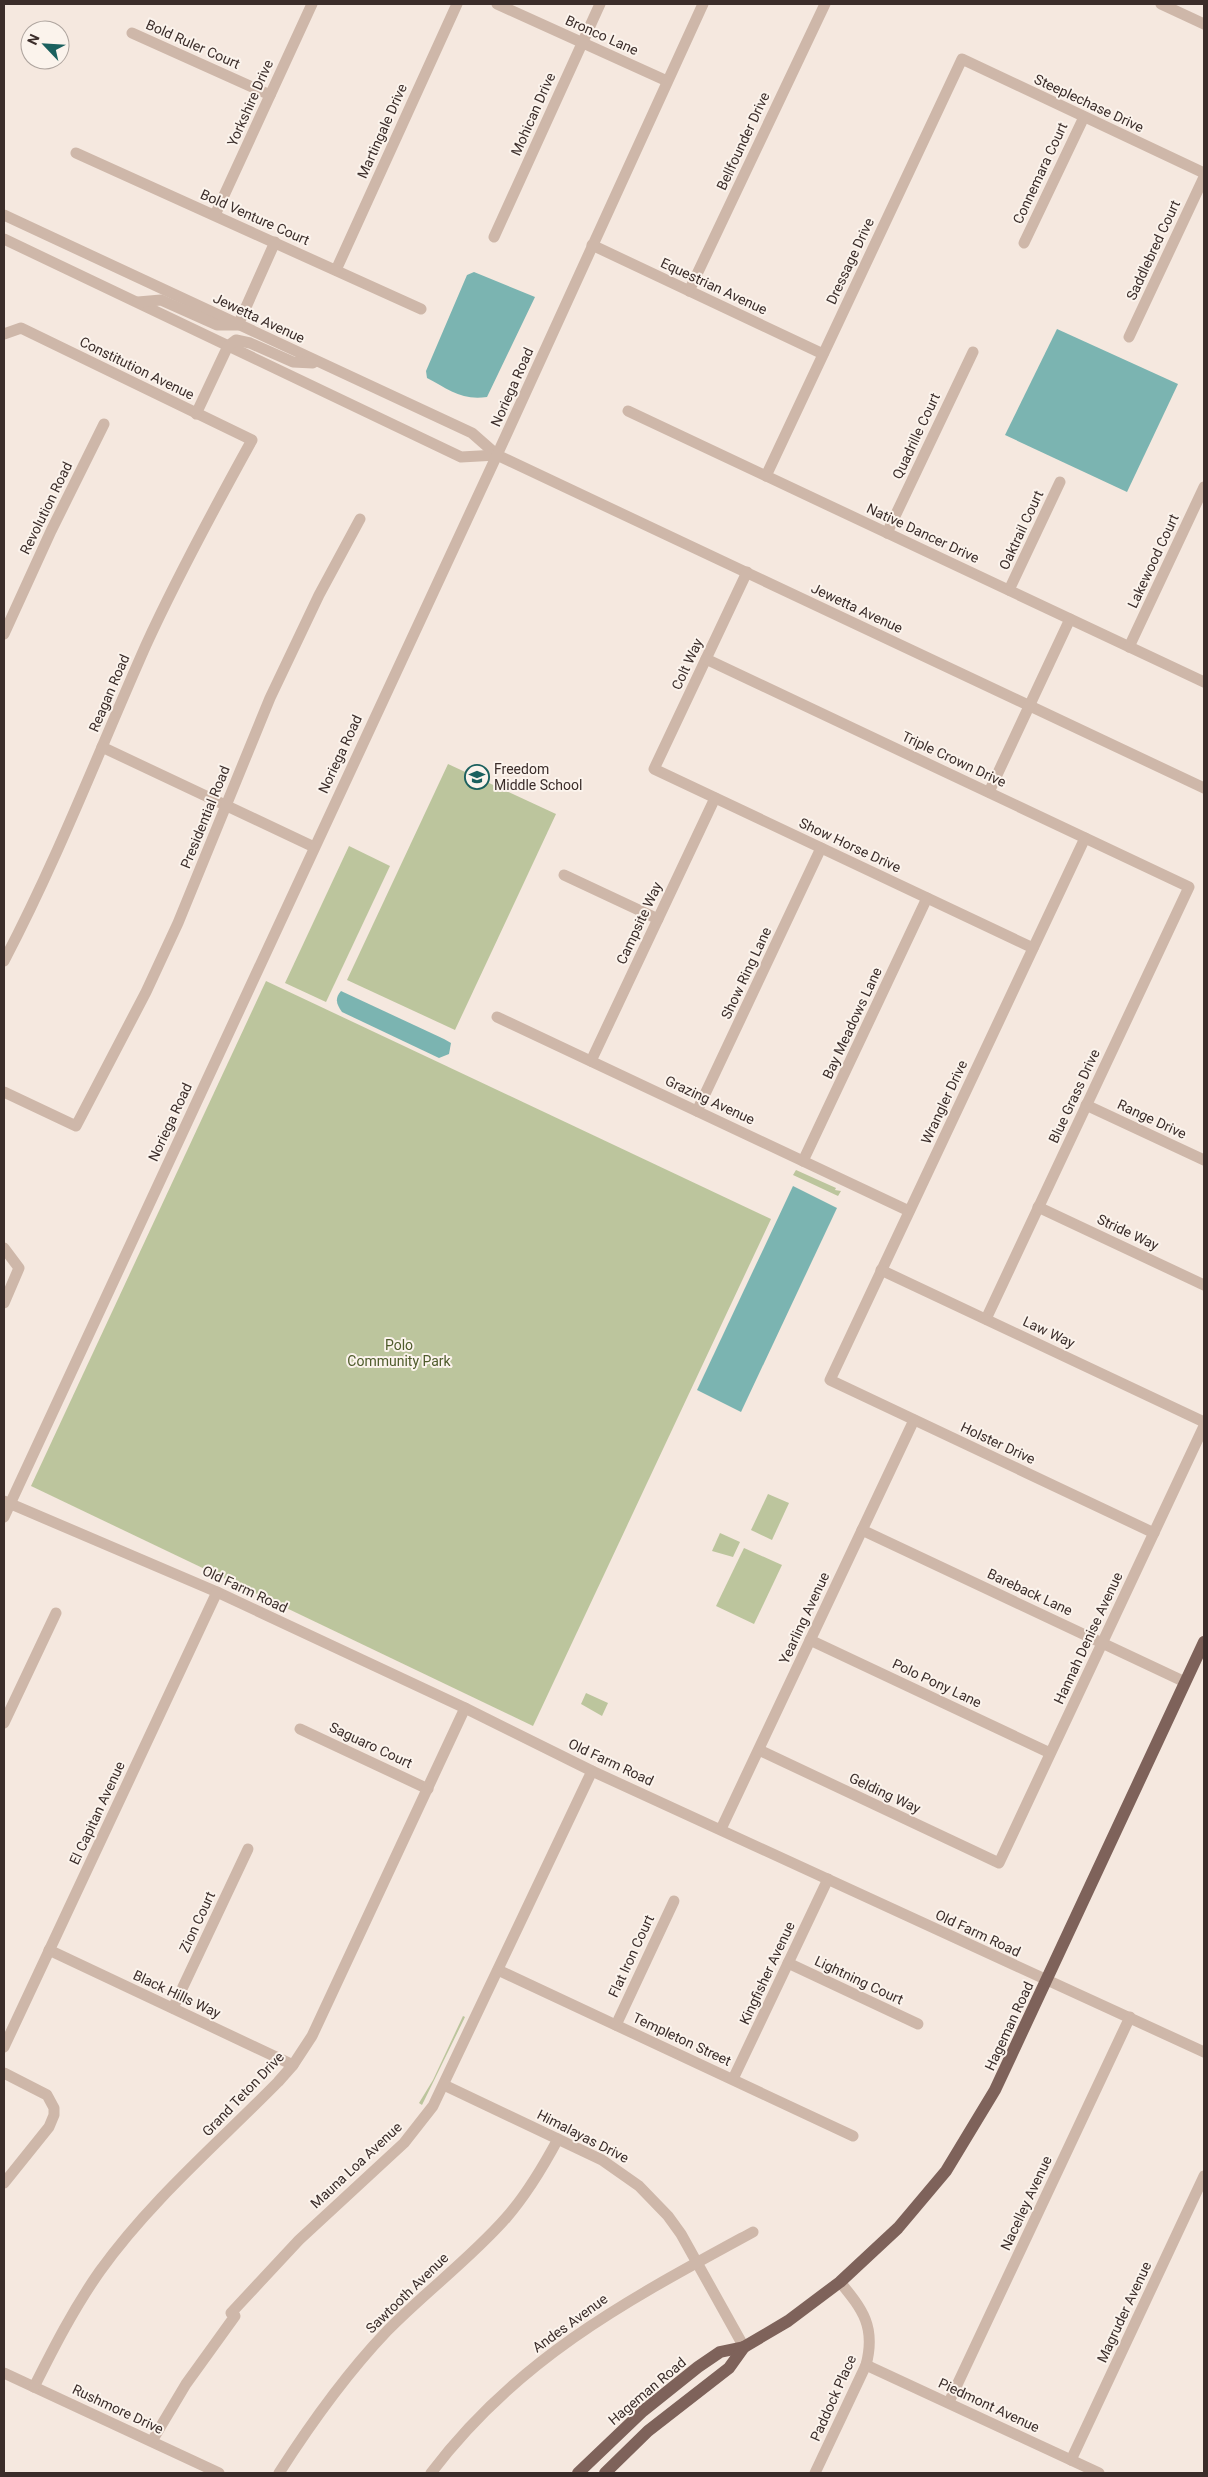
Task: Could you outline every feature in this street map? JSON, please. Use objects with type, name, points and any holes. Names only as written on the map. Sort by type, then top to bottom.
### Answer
[{"type":"main road","name":"Hageman Road","points":[[578,2473],[632,2421],[679,2382],[720,2352],[744,2348],[788,2321],[840,2282],[898,2228],[955,2158],[996,2090],[1204,1642]]},
{"type":"main road","name":"Hageman Road","points":[[605,2473],[654,2426],[730,2368],[744,2348]]},
{"type":"street","name":"Yorkshire Drive","points":[[216,215],[312,4]]},
{"type":"street","name":"Martingale Drive","points":[[336,270],[457,4]]},
{"type":"street","name":"Bronco Lane","points":[[497,4],[667,81]]},
{"type":"street","name":"Mohican Drive","points":[[494,237],[600,4]]},
{"type":"street","name":"Noriega Road","points":[[4,1517],[7,1502],[497,455],[702,4]]},
{"type":"street","name":"Bellfounder Drive","points":[[689,291],[825,4]]},
{"type":"street","points":[[1160,4],[1204,24]]},
{"type":"street","name":"Bold Ruler Court","points":[[132,33],[270,96]]},
{"type":"street","name":"Steeplechase Drive","points":[[962,59],[1204,175]]},
{"type":"street","name":"Dressage Drive","points":[[766,476],[962,59]]},
{"type":"street","name":"Connemara Court","points":[[1024,243],[1084,116]]},
{"type":"street","name":"Bold Venture Court","points":[[76,153],[421,309]]},
{"type":"street","name":"Saddlebred Court","points":[[1129,337],[1204,175]]},
{"type":"street","name":"Jewetta Avenue","points":[[4,215],[472,433],[497,455],[1204,788]]},
{"type":"street","name":"Jewetta Avenue","points":[[4,239],[461,457],[497,455]]},
{"type":"street","points":[[137,302],[161,300],[217,325],[238,325],[275,242]]},
{"type":"street","name":"Equestrian Avenue","points":[[592,245],[823,354]]},
{"type":"street","name":"Constitution Avenue","points":[[6,333],[21,328],[252,440]]},
{"type":"street","points":[[196,414],[228,346],[236,340],[241,340],[293,362],[320,363]]},
{"type":"street","name":"Quadrille Court","points":[[887,533],[972,352]]},
{"type":"street","name":"Native Dancer Drive","points":[[628,411],[1204,682]]},
{"type":"street","name":"Revolution Road","points":[[4,634],[104,424]]},
{"type":"street","name":"Reagan Road","points":[[4,961],[68,829],[147,642],[180,574],[252,440]]},
{"type":"street","name":"Oaktrail Court","points":[[1009,590],[1060,482]]},
{"type":"street","name":"Lakewood Court","points":[[1129,647],[1204,487]]},
{"type":"street","name":"Presidential Road","points":[[4,1092],[76,1126],[146,992],[182,914],[270,698],[302,629],[360,519]]},
{"type":"street","name":"Colt Way","points":[[654,769],[747,572]]},
{"type":"street","points":[[989,792],[1070,619]]},
{"type":"street","name":"Triple Crown Drive","points":[[706,659],[1189,887]]},
{"type":"street","points":[[102,748],[314,846]]},
{"type":"street","name":"Show Horse Drive","points":[[654,769],[1033,948]]},
{"type":"street","name":"Campsite Way","points":[[591,1061],[715,798]]},
{"type":"street","name":"Wrangler Drive","points":[[830,1380],[1085,838]]},
{"type":"street","name":"Show Ring Lane","points":[[697,1111],[821,848]]},
{"type":"street","points":[[564,875],[658,919]]},
{"type":"street","name":"Blue Grass Drive","points":[[986,1319],[1189,887]]},
{"type":"street","name":"Bay Meadows Lane","points":[[803,1161],[927,898]]},
{"type":"street","name":"Grazing Avenue","points":[[498,1017],[909,1211]]},
{"type":"street","name":"Range Drive","points":[[1086,1104],[1204,1160]]},
{"type":"street","name":"Stride Way","points":[[1038,1207],[1204,1285]]},
{"type":"street","points":[[4,1248],[20,1268],[4,1303]]},
{"type":"street","name":"Law Way","points":[[881,1270],[1204,1422]]},
{"type":"street","name":"Holster Drive","points":[[830,1380],[1154,1533]]},
{"type":"street","name":"Yearling Avenue","points":[[721,1829],[914,1420]]},
{"type":"street","name":"Hannah Denise Avenue","points":[[999,1863],[1204,1426]]},
{"type":"street","name":"Old Farm Road","points":[[7,1502],[217,1592],[466,1708],[592,1771],[1204,2052]]},
{"type":"street","name":"Bareback Lane","points":[[862,1530],[1185,1682]]},
{"type":"street","name":"El Capitan Avenue","points":[[4,2047],[217,1592]]},
{"type":"street","points":[[5,1717],[56,1613]]},
{"type":"street","name":"Polo Pony Lane","points":[[810,1640],[1050,1753]]},
{"type":"street","name":"Grand Teton Drive","points":[[34,2387],[83,2296],[127,2237],[293,2064],[312,2036],[466,1708]]},
{"type":"street","name":"Saguaro Court","points":[[300,1729],[428,1789]]},
{"type":"street","name":"Gelding Way","points":[[758,1750],[999,1863]]},
{"type":"street","name":"Mauna Loa Avenue","points":[[152,2441],[186,2384],[235,2316],[231,2313],[299,2240],[404,2143],[432,2106],[444,2085],[592,1771]]},
{"type":"street","name":"Zion Court","points":[[173,2008],[248,1849]]},
{"type":"street","name":"Kingfisher Avenue","points":[[733,2080],[828,1879]]},
{"type":"street","name":"Flat Iron Court","points":[[616,2025],[674,1901]]},
{"type":"street","name":"Black Hills Way","points":[[49,1950],[293,2064]]},
{"type":"street","name":"Lightning Court","points":[[788,1963],[918,2024]]},
{"type":"street","name":"Templeton Street","points":[[498,1970],[853,2136]]},
{"type":"street","name":"Nacelley Avenue","points":[[950,2402],[1130,2017]]},
{"type":"street","points":[[4,2073],[47,2095],[54,2108],[52,2122],[4,2183]]},
{"type":"street","name":"Himalayas Drive","points":[[444,2085],[602,2160],[639,2186],[668,2216],[697,2262],[744,2348]]},
{"type":"street","name":"Sawtooth Avenue","points":[[279,2473],[317,2416],[357,2364],[418,2301],[507,2217],[539,2173],[558,2139]]},
{"type":"street","name":"Magruder Avenue","points":[[1071,2460],[1204,2176]]},
{"type":"street","name":"Andes Avenue","points":[[432,2473],[486,2410],[551,2353],[604,2315],[752,2232]]},
{"type":"street","name":"Paddock Place","points":[[815,2473],[866,2365],[870,2341],[865,2316],[840,2282]]},
{"type":"street","name":"Piedmont Avenue","points":[[866,2365],[950,2402],[1099,2473]]},
{"type":"street","name":"Rushmore Drive","points":[[4,2372],[219,2473]]},
{"type":"green space","points":[[448,764],[556,814],[455,1030],[347,980]]},
{"type":"green space","points":[[349,846],[390,866],[326,1002],[285,983]]},
{"type":"green space","name":"Polo Community Park","points":[[266,981],[771,1219],[533,1726],[31,1486]]},
{"type":"green space","points":[[796,1170],[836,1188],[835,1190],[841,1191],[838,1196],[793,1175]]},
{"type":"green space","points":[[768,1494],[789,1503],[772,1540],[751,1530]]},
{"type":"green space","points":[[720,1533],[740,1542],[733,1557],[712,1551]]},
{"type":"green space","points":[[744,1548],[782,1565],[754,1624],[716,1606]]},
{"type":"green space","points":[[586,1693],[608,1703],[602,1716],[581,1704]]},
{"type":"green space","points":[[463,2016],[465,2017],[422,2105],[419,2103],[433,2080]]},
{"type":"water","points":[[474,272],[535,297],[487,397],[478,398],[463,396],[449,390],[427,378],[426,371],[467,275]]},
{"type":"water","points":[[1057,329],[1178,384],[1127,492],[1005,435]]},
{"type":"water","points":[[341,991],[451,1043],[449,1054],[439,1058],[342,1012],[337,1002]]},
{"type":"water","points":[[793,1186],[837,1208],[741,1412],[697,1390]]},
{"type":"place","name":"Freedom Middle School","points":[[477,777]]}]
